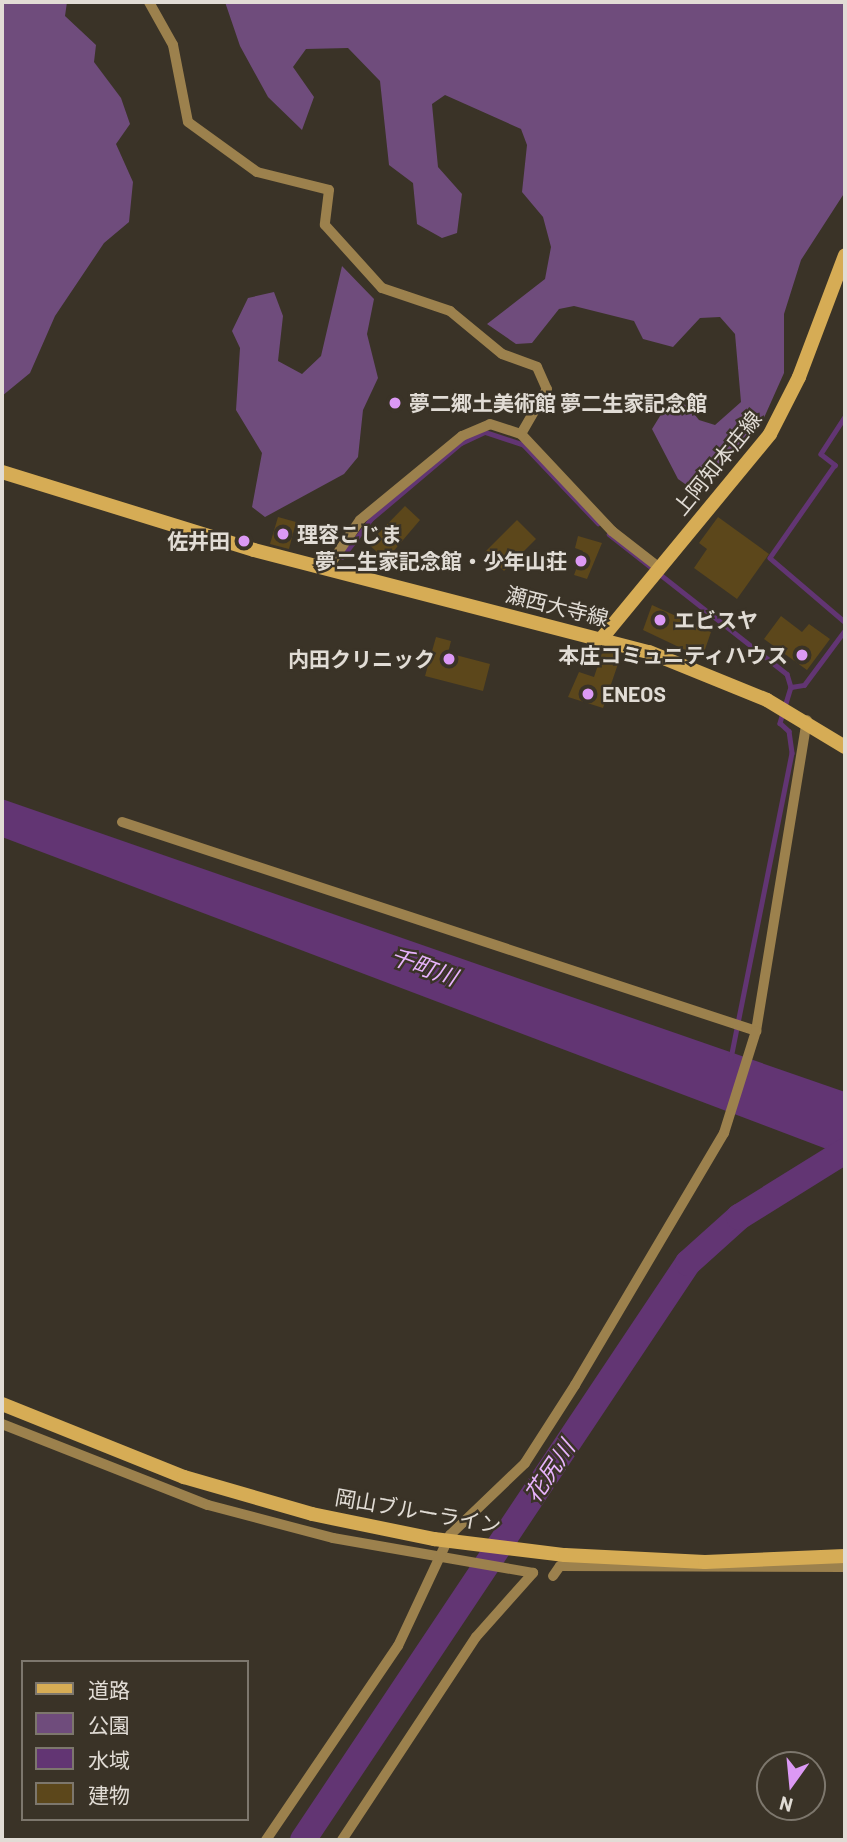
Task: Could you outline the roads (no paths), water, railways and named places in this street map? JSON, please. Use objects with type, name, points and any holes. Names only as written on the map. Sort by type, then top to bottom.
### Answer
[{"type":"main road","name":"上阿知本庄線","points":[[602,638],[653,571],[770,434],[799,377],[845,255]]},
{"type":"main road","name":"瀬西大寺線","points":[[2,472],[327,569],[602,638],[767,700],[802,718],[845,747]]},
{"type":"main road","name":"岡山ブルーライン","points":[[2,1404],[184,1477],[312,1514],[435,1539],[565,1555],[705,1562],[845,1556]]},
{"type":"street","points":[[149,2],[169,34],[188,122],[257,172],[329,190],[325,226],[382,288],[450,311],[502,354],[537,367],[547,389],[521,434]]},
{"type":"street","points":[[327,569],[360,520],[462,436],[490,424],[521,434],[653,571]]},
{"type":"street","points":[[267,1840],[398,1646],[419,1609],[434,1558],[473,1510],[525,1463],[728,1124],[757,1031],[802,718]]},
{"type":"street","points":[[122,822],[757,1031]]},
{"type":"street","points":[[2,1424],[208,1505],[434,1558],[533,1573],[476,1637],[342,1840]]},
{"type":"street","points":[[553,1576],[560,1566],[845,1567]]},
{"type":"water","name":"千町川","points":[[2,799],[845,1092],[845,1156],[2,837]]},
{"type":"waterway","points":[[845,417],[821,454],[835,465],[770,558],[845,622]]},
{"type":"waterway","points":[[342,557],[371,519],[461,443],[485,432],[523,444],[598,523]]},
{"type":"waterway","points":[[609,534],[787,674],[791,687],[780,723],[789,731],[792,753],[731,1057]]},
{"type":"waterway","points":[[791,687],[804,685],[845,630]]},
{"type":"waterway","name":"花尻川","points":[[303,1840],[688,1263],[739,1217],[845,1151]]},
{"type":"place","name":"夢二郷土美術館 夢二生家記念館","points":[[395,403]]},
{"type":"place","name":"理容こじま","points":[[283,534]]},
{"type":"place","name":"佐井田","points":[[244,541]]},
{"type":"place","name":"夢二生家記念館・少年山荘","points":[[581,561]]},
{"type":"place","name":"エビスヤ","points":[[660,620]]},
{"type":"place","name":"本庄コミュニティハウス","points":[[802,655]]},
{"type":"place","name":"内田クリニック","points":[[449,659]]},
{"type":"place","name":"ENEOS","points":[[588,694]]}]
